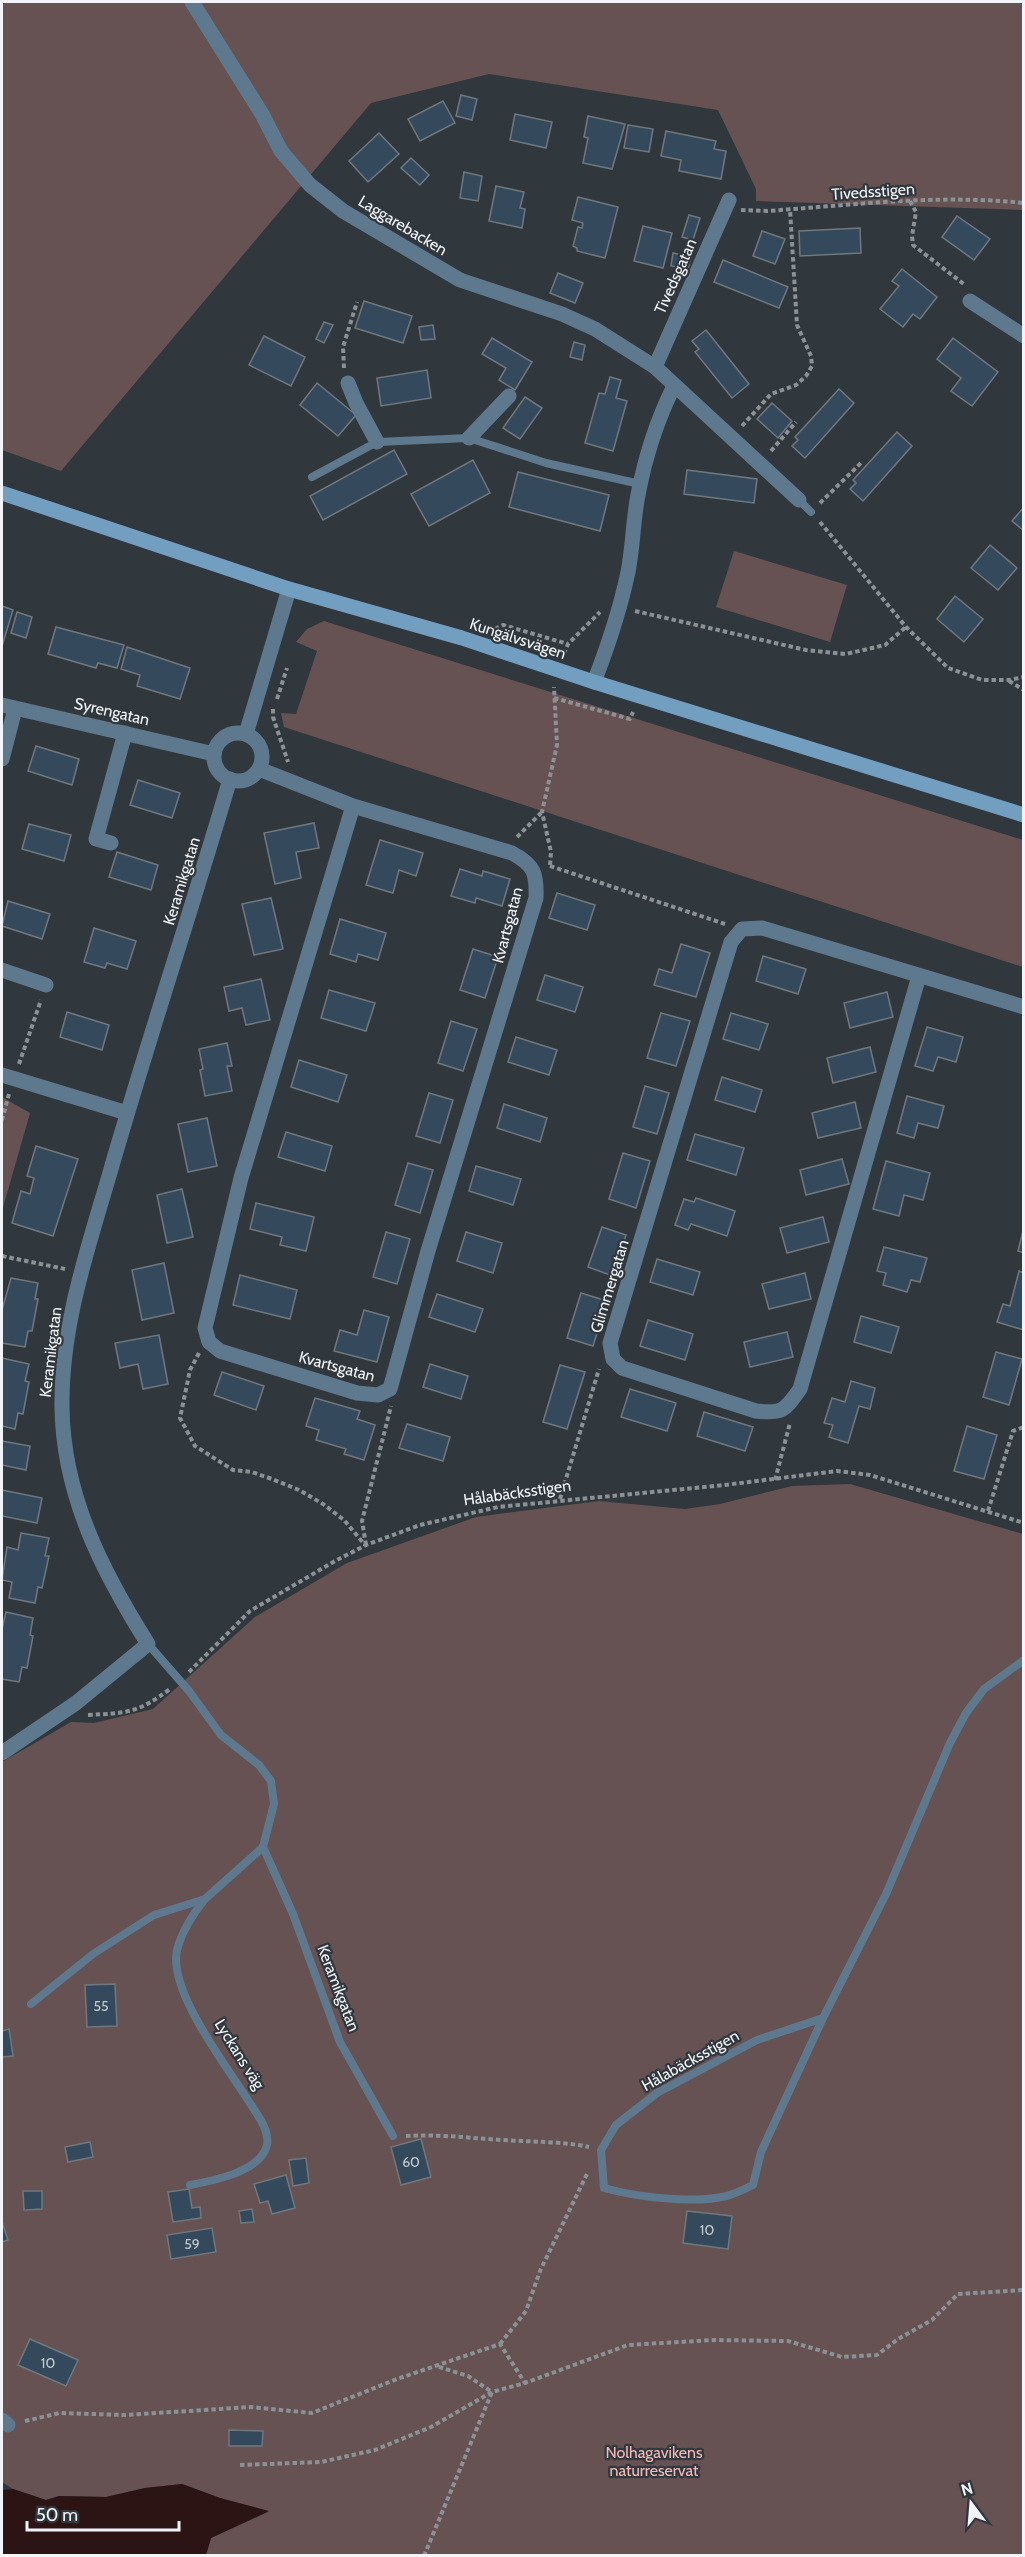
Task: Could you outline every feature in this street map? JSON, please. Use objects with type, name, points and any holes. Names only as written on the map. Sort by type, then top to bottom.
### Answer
[{"type":"main road","name":"Kungälvsvägen","points":[[2,493],[289,589],[462,638],[594,682],[1023,814]]},
{"type":"street","name":"Laggarebacken","points":[[192,2],[262,114],[281,151],[310,184],[342,211],[460,280],[562,314],[595,329],[655,367],[800,500]]},
{"type":"street","name":"Tivedsgatan","points":[[655,367],[729,200]]},
{"type":"street","points":[[970,301],[1023,336]]},
{"type":"street","points":[[348,383],[377,442]]},
{"type":"street","points":[[594,682],[619,608],[628,572],[640,484],[662,411],[674,386]]},
{"type":"street","points":[[469,438],[509,396]]},
{"type":"street","points":[[246,734],[289,589]]},
{"type":"street","points":[[2,759],[8,707]]},
{"type":"street","name":"Syrengatan","points":[[8,707],[214,754]]},
{"type":"street","points":[[111,843],[96,839],[125,733]]},
{"type":"street","points":[[231,734],[246,734],[253,737],[261,749],[259,769],[245,780],[230,779],[218,770],[214,754],[218,743],[224,738],[231,734]]},
{"type":"street","points":[[259,769],[353,807],[504,851],[526,860]]},
{"type":"street","name":"Keramikgatan","points":[[148,1644],[107,1577],[85,1526],[72,1481],[66,1445],[62,1407],[65,1362],[69,1322],[81,1272],[127,1113],[230,779]]},
{"type":"street","points":[[207,1336],[206,1328],[241,1178],[353,807]]},
{"type":"street","name":"Kvartsgatan","points":[[207,1336],[209,1342],[220,1351],[357,1393],[378,1395],[390,1389],[428,1251],[536,898],[536,880],[526,860]]},
{"type":"street","points":[[742,929],[762,928],[1023,1007]]},
{"type":"street","name":"Glimmergatan","points":[[613,1359],[610,1343],[731,942],[742,929]]},
{"type":"street","points":[[2,970],[46,985]]},
{"type":"street","points":[[613,1359],[622,1368],[643,1376],[756,1411],[774,1413],[786,1408],[800,1389],[919,976]]},
{"type":"street","points":[[8,1077],[127,1113]]},
{"type":"street","points":[[2,1753],[67,1709],[148,1644]]},
{"type":"lane","points":[[312,477],[377,442],[469,438],[546,463],[640,484]]},
{"type":"lane","points":[[800,500],[811,512]]},
{"type":"lane","name":"Keramikgatan","points":[[148,1644],[181,1681],[221,1735],[259,1765],[271,1781],[274,1804],[263,1847],[293,1914],[340,2042],[393,2136]]},
{"type":"lane","points":[[601,2150],[604,2188],[624,2194],[698,2198],[726,2196],[753,2185],[761,2152],[823,2018],[886,1894],[950,1743],[966,1713],[984,1689],[1023,1660]]},
{"type":"lane","points":[[31,2004],[93,1954],[154,1916],[206,1899],[263,1847]]},
{"type":"lane","name":"Lyckans väg","points":[[190,2185],[226,2178],[259,2158],[267,2145],[264,2126],[204,2032],[177,1974],[177,1951],[189,1920],[206,1899]]},
{"type":"lane","name":"Hålabäcksstigen","points":[[601,2150],[616,2125],[657,2093],[757,2040],[823,2018]]},
{"type":"path","name":"Tivedsstigen","points":[[729,200],[742,211],[910,200],[987,199],[1023,202]]},
{"type":"path","points":[[910,200],[916,212],[912,236],[913,245],[962,282],[970,301]]},
{"type":"path","points":[[732,437],[771,394],[795,385],[806,376],[812,366],[811,356],[797,325],[790,209]]},
{"type":"path","points":[[348,383],[343,363],[343,347],[357,303]]},
{"type":"path","points":[[760,463],[796,422]]},
{"type":"path","points":[[862,462],[811,512],[906,627],[948,668],[982,680],[1009,680],[1023,677]]},
{"type":"path","points":[[550,866],[551,852],[542,812],[558,746],[554,683],[568,644],[606,607],[806,650],[846,654],[885,645],[906,627]]},
{"type":"path","points":[[495,629],[503,625],[568,644]]},
{"type":"path","points":[[287,668],[273,709],[273,717],[289,765],[296,772],[292,783]]},
{"type":"path","points":[[1009,680],[1023,690]]},
{"type":"path","points":[[554,698],[630,719],[633,712]]},
{"type":"path","points":[[504,851],[542,812]]},
{"type":"path","points":[[526,860],[742,929]]},
{"type":"path","points":[[2,1120],[8,1077],[46,985]]},
{"type":"path","points":[[2,1256],[81,1272]]},
{"type":"path","points":[[207,1336],[190,1370],[180,1418],[195,1446],[233,1470],[252,1472],[299,1490],[344,1520],[366,1545]]},
{"type":"path","points":[[560,1499],[601,1363],[613,1359]]},
{"type":"path","points":[[366,1545],[362,1521],[392,1404],[385,1392]]},
{"type":"path","points":[[775,1480],[790,1430],[790,1418],[786,1408]]},
{"type":"path","points":[[988,1511],[1013,1431],[1023,1427]]},
{"type":"path","name":"Hålabäcksstigen","points":[[67,1709],[86,1715],[120,1713],[147,1706],[181,1681],[198,1661],[250,1611],[366,1545],[420,1526],[472,1512],[560,1499],[775,1480],[837,1471],[870,1475],[1023,1523]]},
{"type":"path","points":[[5,2423],[60,2413],[125,2415],[251,2407],[312,2413],[500,2344],[526,2311],[540,2271],[575,2196],[601,2150],[564,2141],[504,2140],[442,2134],[393,2136]]},
{"type":"path","points":[[240,2465],[321,2462],[375,2450],[432,2427],[492,2392],[525,2383],[628,2345],[714,2340],[788,2341],[842,2357],[878,2355],[898,2339],[932,2320],[958,2294],[1023,2290]]},
{"type":"path","points":[[500,2344],[525,2383]]},
{"type":"path","points":[[435,2366],[468,2376],[492,2392]]},
{"type":"path","points":[[424,2556],[492,2392]]},
{"type":"green space","points":[[2,2],[1023,2],[1023,210],[756,201],[756,189],[718,110],[489,74],[371,103],[61,471],[2,450]]},
{"type":"green space","points":[[734,551],[847,585],[830,642],[716,607]]},
{"type":"green space","points":[[324,621],[1023,840],[1023,967],[284,727],[281,713],[296,714],[317,651],[296,642],[307,629]]},
{"type":"green space","points":[[2,1097],[30,1113],[2,1211]]},
{"type":"green space","name":"Nolhagavikens naturreservat","points":[[850,1484],[1023,1534],[1023,2555],[206,2555],[211,2538],[268,2512],[182,2484],[145,2488],[106,2497],[59,2496],[46,2500],[13,2489],[2,2482],[2,1762],[71,1722],[94,1723],[153,1709],[255,1617],[347,1563],[476,1517],[599,1501],[685,1509],[720,1504],[792,1486]]},
{"type":"shaded area","points":[[182,2484],[220,2498],[269,2511],[211,2538],[206,2555],[2,2555],[2,2490],[13,2489],[46,2500],[59,2496],[106,2497],[145,2488]]},
{"type":"building","points":[[461,95],[477,99],[472,120],[456,116]]},
{"type":"building","points":[[443,101],[455,123],[420,141],[408,119]]},
{"type":"building","points":[[515,114],[552,122],[546,148],[510,140]]},
{"type":"building","points":[[588,116],[625,124],[612,169],[583,163],[588,138],[584,137]]},
{"type":"building","points":[[628,125],[653,129],[649,152],[624,148]]},
{"type":"building","points":[[666,131],[716,141],[714,149],[726,151],[721,179],[679,171],[681,160],[661,156]]},
{"type":"building","points":[[379,133],[399,154],[368,182],[349,161]]},
{"type":"building","points":[[411,158],[429,175],[420,185],[401,168]]},
{"type":"building","points":[[464,172],[482,176],[478,201],[460,198]]},
{"type":"building","points":[[496,186],[524,192],[520,208],[525,209],[522,228],[489,221]]},
{"type":"building","points":[[578,197],[618,207],[605,258],[577,251],[577,248],[573,246],[578,227],[582,228],[583,223],[572,220]]},
{"type":"building","points":[[689,215],[700,218],[693,240],[682,237]]},
{"type":"building","points":[[957,216],[990,239],[974,260],[942,237]]},
{"type":"building","points":[[643,226],[672,233],[663,268],[634,261]]},
{"type":"building","points":[[860,228],[861,253],[800,256],[799,231]]},
{"type":"building","points":[[762,231],[785,239],[775,264],[753,256]]},
{"type":"building","points":[[673,253],[691,257],[688,269],[671,266]]},
{"type":"building","points":[[723,260],[788,287],[779,308],[714,282]]},
{"type":"building","points":[[902,269],[937,297],[920,319],[913,314],[903,327],[880,309],[899,286],[892,281]]},
{"type":"building","points":[[558,273],[583,283],[575,303],[550,293]]},
{"type":"building","points":[[364,301],[412,316],[403,343],[355,328]]},
{"type":"building","points":[[324,322],[333,325],[324,343],[316,339]]},
{"type":"building","points":[[433,325],[435,339],[421,340],[419,327]]},
{"type":"building","points":[[706,330],[749,384],[732,398],[695,352],[699,349],[692,341]]},
{"type":"building","points":[[264,336],[305,357],[291,386],[249,365]]},
{"type":"building","points":[[492,338],[532,362],[515,390],[499,380],[506,368],[482,354]]},
{"type":"building","points":[[953,338],[998,372],[972,406],[951,391],[961,378],[937,359]]},
{"type":"building","points":[[574,342],[585,345],[582,360],[570,357]]},
{"type":"building","points":[[427,370],[431,398],[381,406],[377,378]]},
{"type":"building","points":[[610,377],[621,380],[616,398],[627,401],[613,451],[585,443],[599,393],[605,394]]},
{"type":"building","points":[[317,383],[356,415],[338,436],[300,405]]},
{"type":"building","points":[[839,389],[854,403],[805,458],[792,446],[798,440],[795,437]]},
{"type":"building","points":[[525,397],[542,408],[520,439],[503,428]]},
{"type":"building","points":[[772,403],[792,421],[778,438],[757,419]]},
{"type":"building","points":[[897,432],[912,446],[863,501],[850,489],[856,483],[853,480]]},
{"type":"building","points":[[394,450],[407,474],[323,520],[310,496]]},
{"type":"building","points":[[473,460],[490,493],[429,526],[411,494]]},
{"type":"building","points":[[687,470],[757,479],[754,503],[684,494]]},
{"type":"building","points":[[518,472],[609,495],[600,531],[509,507]]},
{"type":"building","points":[[1024,507],[1024,531],[1012,521]]},
{"type":"building","points":[[990,545],[1017,568],[998,590],[971,568]]},
{"type":"building","points":[[955,596],[983,619],[964,642],[937,619]]},
{"type":"building","points":[[2,606],[13,610],[2,646]]},
{"type":"building","points":[[17,612],[32,617],[26,638],[11,633]]},
{"type":"building","points":[[56,627],[124,645],[117,668],[98,663],[96,668],[48,654]]},
{"type":"building","points":[[127,647],[190,668],[180,699],[137,686],[140,675],[121,669]]},
{"type":"building","points":[[36,746],[79,759],[72,785],[28,771]]},
{"type":"building","points":[[138,780],[180,793],[172,818],[130,805]]},
{"type":"building","points":[[314,823],[319,848],[296,852],[301,878],[275,884],[264,833]]},
{"type":"building","points":[[29,824],[71,835],[64,861],[22,849]]},
{"type":"building","points":[[380,840],[423,853],[416,876],[399,870],[393,893],[366,885]]},
{"type":"building","points":[[117,852],[158,865],[151,890],[109,877]]},
{"type":"building","points":[[460,869],[482,876],[483,871],[510,879],[502,906],[476,898],[475,903],[451,896]]},
{"type":"building","points":[[557,893],[595,905],[587,930],[549,918]]},
{"type":"building","points":[[271,898],[283,949],[254,955],[242,904]]},
{"type":"building","points":[[8,901],[50,914],[42,939],[2,926]]},
{"type":"building","points":[[340,919],[386,933],[378,960],[358,954],[356,962],[330,954]]},
{"type":"building","points":[[94,928],[136,941],[127,969],[107,963],[105,968],[84,962]]},
{"type":"building","points":[[681,944],[710,953],[696,997],[654,985],[659,969],[672,973]]},
{"type":"building","points":[[473,949],[498,957],[485,998],[460,990]]},
{"type":"building","points":[[763,956],[806,969],[798,994],[756,981]]},
{"type":"building","points":[[545,975],[583,987],[575,1012],[537,1000]]},
{"type":"building","points":[[261,979],[270,1020],[246,1025],[242,1008],[229,1011],[224,987]]},
{"type":"building","points":[[329,990],[375,1003],[366,1031],[321,1018]]},
{"type":"building","points":[[887,992],[893,1017],[850,1028],[844,1003]]},
{"type":"building","points":[[67,1012],[109,1025],[102,1050],[60,1037]]},
{"type":"building","points":[[661,1013],[690,1021],[676,1066],[647,1058]]},
{"type":"building","points":[[731,1013],[768,1024],[759,1050],[723,1039]]},
{"type":"building","points":[[451,1021],[477,1029],[463,1071],[438,1063]]},
{"type":"building","points":[[927,1027],[963,1037],[956,1062],[938,1057],[933,1071],[915,1066]]},
{"type":"building","points":[[516,1037],[557,1050],[549,1075],[508,1062]]},
{"type":"building","points":[[227,1043],[232,1066],[227,1066],[232,1091],[205,1096],[199,1049]]},
{"type":"building","points":[[870,1047],[876,1072],[833,1083],[827,1058]]},
{"type":"building","points":[[299,1060],[347,1075],[338,1102],[291,1087]]},
{"type":"building","points":[[722,1077],[762,1090],[755,1112],[715,1100]]},
{"type":"building","points":[[645,1086],[669,1093],[657,1134],[633,1127]]},
{"type":"building","points":[[429,1093],[453,1100],[440,1143],[416,1136]]},
{"type":"building","points":[[907,1096],[944,1106],[938,1128],[918,1123],[914,1138],[897,1133]]},
{"type":"building","points":[[855,1102],[861,1128],[818,1138],[812,1113]]},
{"type":"building","points":[[504,1104],[547,1118],[540,1142],[497,1128]]},
{"type":"building","points":[[207,1118],[217,1166],[188,1172],[178,1124]]},
{"type":"building","points":[[286,1132],[332,1146],[325,1171],[278,1157]]},
{"type":"building","points":[[695,1134],[744,1148],[736,1175],[687,1160]]},
{"type":"building","points":[[36,1146],[78,1159],[53,1236],[12,1223],[21,1191],[30,1194],[34,1178],[27,1176]]},
{"type":"building","points":[[623,1153],[650,1161],[636,1208],[609,1199]]},
{"type":"building","points":[[842,1159],[849,1184],[806,1195],[800,1170]]},
{"type":"building","points":[[886,1161],[930,1173],[923,1200],[904,1195],[899,1216],[873,1209]]},
{"type":"building","points":[[408,1163],[433,1170],[420,1213],[395,1205]]},
{"type":"building","points":[[476,1166],[521,1179],[513,1205],[469,1191]]},
{"type":"building","points":[[182,1189],[193,1237],[167,1243],[157,1195]]},
{"type":"building","points":[[696,1198],[735,1211],[727,1236],[691,1224],[688,1230],[675,1225],[684,1199],[694,1202]]},
{"type":"building","points":[[256,1203],[314,1217],[306,1251],[280,1245],[282,1237],[250,1229]]},
{"type":"building","points":[[823,1217],[829,1242],[787,1253],[780,1228]]},
{"type":"building","points":[[602,1227],[626,1235],[613,1276],[588,1267]]},
{"type":"building","points":[[1024,1231],[1024,1253],[1018,1251]]},
{"type":"building","points":[[386,1232],[410,1239],[397,1284],[373,1277]]},
{"type":"building","points":[[466,1232],[502,1243],[493,1273],[457,1261]]},
{"type":"building","points":[[884,1247],[927,1258],[920,1282],[911,1280],[907,1292],[883,1285],[886,1273],[877,1271]]},
{"type":"building","points":[[657,1259],[700,1272],[693,1295],[650,1282]]},
{"type":"building","points":[[164,1263],[174,1313],[142,1320],[132,1270]]},
{"type":"building","points":[[1019,1271],[1024,1273],[1024,1330],[997,1322],[1003,1304],[1010,1306]]},
{"type":"building","points":[[805,1273],[811,1299],[769,1309],[762,1284]]},
{"type":"building","points":[[240,1275],[297,1290],[290,1319],[233,1305]]},
{"type":"building","points":[[11,1278],[38,1283],[35,1299],[38,1299],[32,1331],[28,1331],[25,1347],[2,1343],[2,1310]]},
{"type":"building","points":[[581,1293],[607,1301],[593,1346],[567,1338]]},
{"type":"building","points":[[437,1294],[483,1309],[475,1332],[429,1317]]},
{"type":"building","points":[[364,1310],[389,1317],[377,1362],[334,1351],[340,1330],[357,1335]]},
{"type":"building","points":[[861,1316],[899,1327],[891,1353],[854,1342]]},
{"type":"building","points":[[648,1320],[693,1334],[685,1360],[640,1346]]},
{"type":"building","points":[[787,1332],[793,1357],[750,1367],[744,1342]]},
{"type":"building","points":[[159,1335],[168,1384],[143,1389],[138,1364],[120,1368],[115,1343]]},
{"type":"building","points":[[996,1352],[1022,1359],[1009,1405],[983,1397]]},
{"type":"building","points":[[2,1358],[29,1364],[25,1381],[29,1382],[23,1414],[18,1413],[15,1429],[2,1426]]},
{"type":"building","points":[[430,1364],[468,1376],[461,1399],[423,1387]]},
{"type":"building","points":[[560,1365],[585,1372],[567,1429],[543,1422]]},
{"type":"building","points":[[222,1372],[264,1386],[256,1410],[214,1395]]},
{"type":"building","points":[[851,1381],[875,1388],[870,1409],[859,1406],[848,1443],[829,1437],[833,1425],[824,1423],[832,1398],[845,1402]]},
{"type":"building","points":[[630,1389],[676,1403],[667,1431],[621,1417]]},
{"type":"building","points":[[315,1398],[360,1411],[357,1419],[375,1425],[364,1460],[344,1454],[346,1449],[316,1440],[319,1430],[306,1426]]},
{"type":"building","points":[[704,1412],[753,1427],[745,1451],[697,1436]]},
{"type":"building","points":[[407,1424],[450,1437],[443,1461],[399,1448]]},
{"type":"building","points":[[967,1426],[997,1435],[984,1479],[954,1471]]},
{"type":"building","points":[[2,1441],[30,1446],[26,1470],[2,1465]]},
{"type":"building","points":[[2,1490],[42,1498],[37,1523],[2,1516]]},
{"type":"building","points":[[21,1533],[49,1538],[45,1556],[49,1556],[42,1588],[38,1587],[35,1603],[9,1598],[12,1582],[2,1580],[7,1547],[18,1550]]},
{"type":"building","points":[[6,1612],[33,1618],[30,1635],[33,1636],[27,1668],[22,1667],[19,1682],[2,1679],[2,1629]]},
{"type":"building","points":[[115,1984],[117,2026],[87,2027],[85,1985]]},
{"type":"building","points":[[9,2029],[13,2056],[2,2057],[2,2031]]},
{"type":"building","points":[[421,2139],[431,2177],[401,2185],[391,2147]]},
{"type":"building","points":[[90,2142],[93,2157],[68,2162],[65,2147]]},
{"type":"building","points":[[306,2158],[309,2183],[293,2186],[289,2160]]},
{"type":"building","points":[[286,2175],[295,2208],[272,2214],[268,2201],[260,2203],[254,2184]]},
{"type":"building","points":[[189,2189],[192,2208],[200,2207],[201,2218],[173,2222],[168,2192]]},
{"type":"building","points":[[23,2191],[42,2191],[42,2209],[24,2210]]},
{"type":"building","points":[[252,2209],[254,2222],[241,2223],[239,2211]]},
{"type":"building","points":[[687,2211],[732,2216],[728,2249],[683,2243]]},
{"type":"building","points":[[2,2222],[8,2240],[2,2242]]},
{"type":"building","points":[[212,2228],[216,2252],[171,2259],[167,2235]]},
{"type":"building","points":[[30,2339],[78,2360],[66,2386],[18,2365]]},
{"type":"building","points":[[229,2430],[263,2431],[262,2446],[229,2446]]}]
